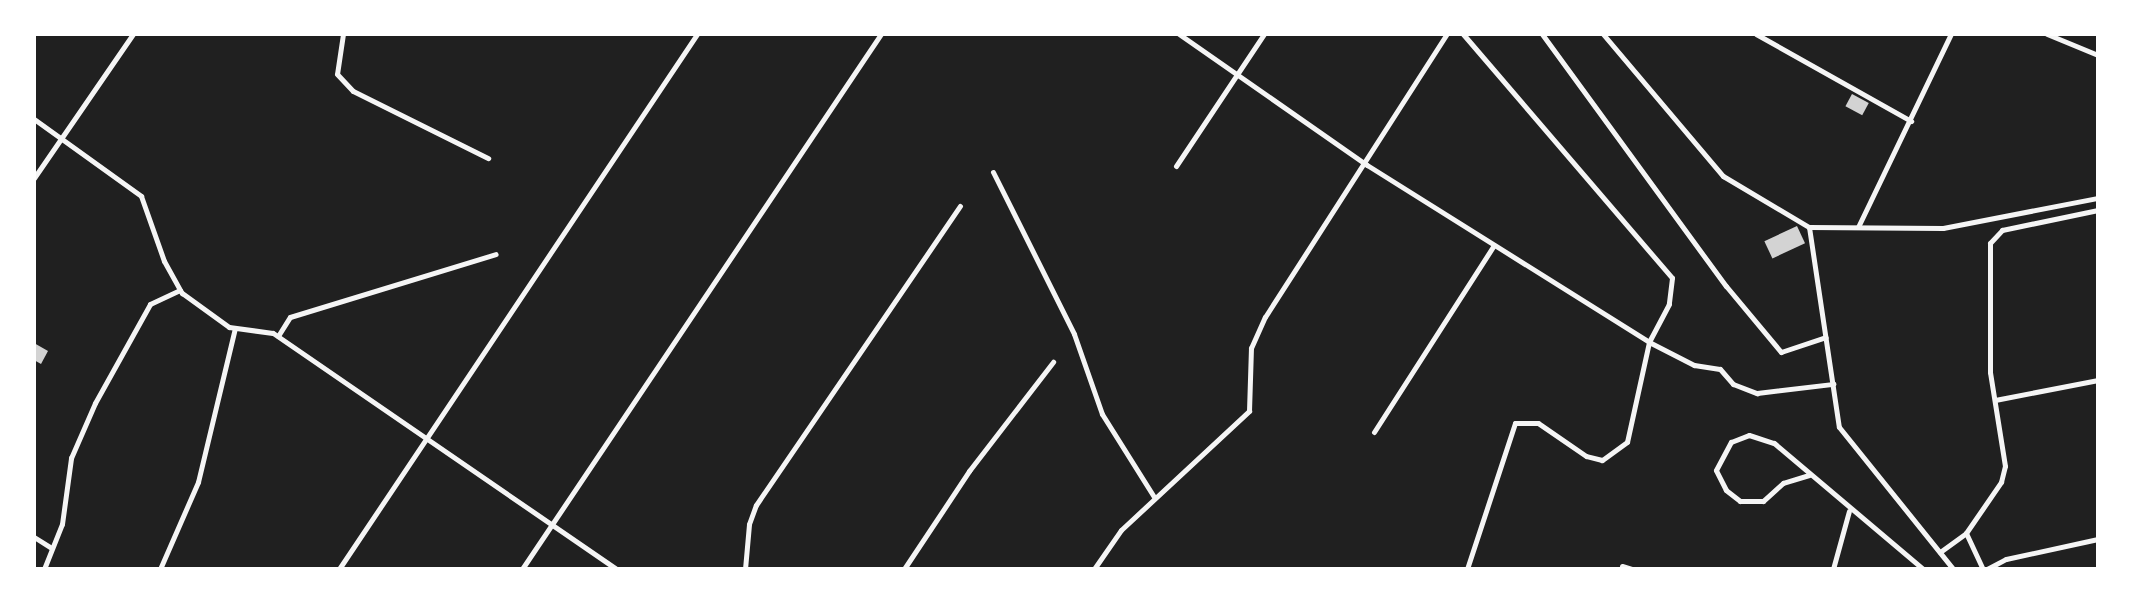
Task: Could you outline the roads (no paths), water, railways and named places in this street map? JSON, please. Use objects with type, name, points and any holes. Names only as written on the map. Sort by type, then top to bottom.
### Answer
[{"type":"lane","points":[[34,178],[133,34]]},
{"type":"lane","points":[[343,34],[337,74],[353,91],[488,158]]},
{"type":"lane","points":[[339,569],[697,34]]},
{"type":"lane","points":[[522,569],[881,34]]},
{"type":"lane","points":[[1179,34],[1367,165],[1649,342],[1694,365],[1720,369],[1733,384],[1757,393],[1833,384]]},
{"type":"lane","points":[[1176,166],[1239,76],[1264,34]]},
{"type":"lane","points":[[1094,569],[1121,530],[1249,411],[1251,348],[1265,317],[1367,165],[1447,34]]},
{"type":"lane","points":[[1463,34],[1672,278],[1669,304],[1649,342],[1631,429],[1618,451],[1602,460],[1586,456],[1538,423],[1515,423],[1467,569]]},
{"type":"lane","points":[[1542,34],[1584,97],[1781,352],[1826,337]]},
{"type":"lane","points":[[1603,34],[1723,176],[1809,227],[1943,228],[2098,198]]},
{"type":"lane","points":[[1756,34],[1911,121]]},
{"type":"lane","points":[[1858,227],[1951,34]]},
{"type":"lane","points":[[2047,34],[2098,55]]},
{"type":"lane","points":[[34,119],[141,196],[164,261],[180,290],[235,328],[278,336],[616,569]]},
{"type":"lane","points":[[993,172],[1074,334],[1102,414],[1154,497]]},
{"type":"lane","points":[[745,569],[749,524],[756,505],[960,206]]},
{"type":"lane","points":[[1940,552],[1966,533],[2001,482],[2005,466],[1990,372],[1990,243],[2002,230],[2098,210]]},
{"type":"lane","points":[[1809,227],[1839,427],[1953,569]]},
{"type":"lane","points":[[1374,432],[1494,245]]},
{"type":"lane","points":[[278,336],[290,317],[496,254]]},
{"type":"lane","points":[[44,569],[50,547],[62,524],[71,458],[108,377],[150,304],[180,290]]},
{"type":"lane","points":[[160,569],[198,482],[235,328]]},
{"type":"lane","points":[[904,569],[969,471],[1053,362]]},
{"type":"lane","points":[[1995,400],[2098,380]]},
{"type":"lane","points":[[1809,475],[1783,483],[1763,501],[1740,501],[1726,490],[1716,470],[1731,442],[1749,435],[1774,443],[1849,511],[1882,530],[1923,569]]},
{"type":"lane","points":[[1833,569],[1849,511]]},
{"type":"lane","points":[[1966,533],[1985,569],[2006,559],[2098,539]]},
{"type":"lane","points":[[34,537],[50,547]]},
{"type":"lane","points":[[1622,566],[1632,569]]}]
